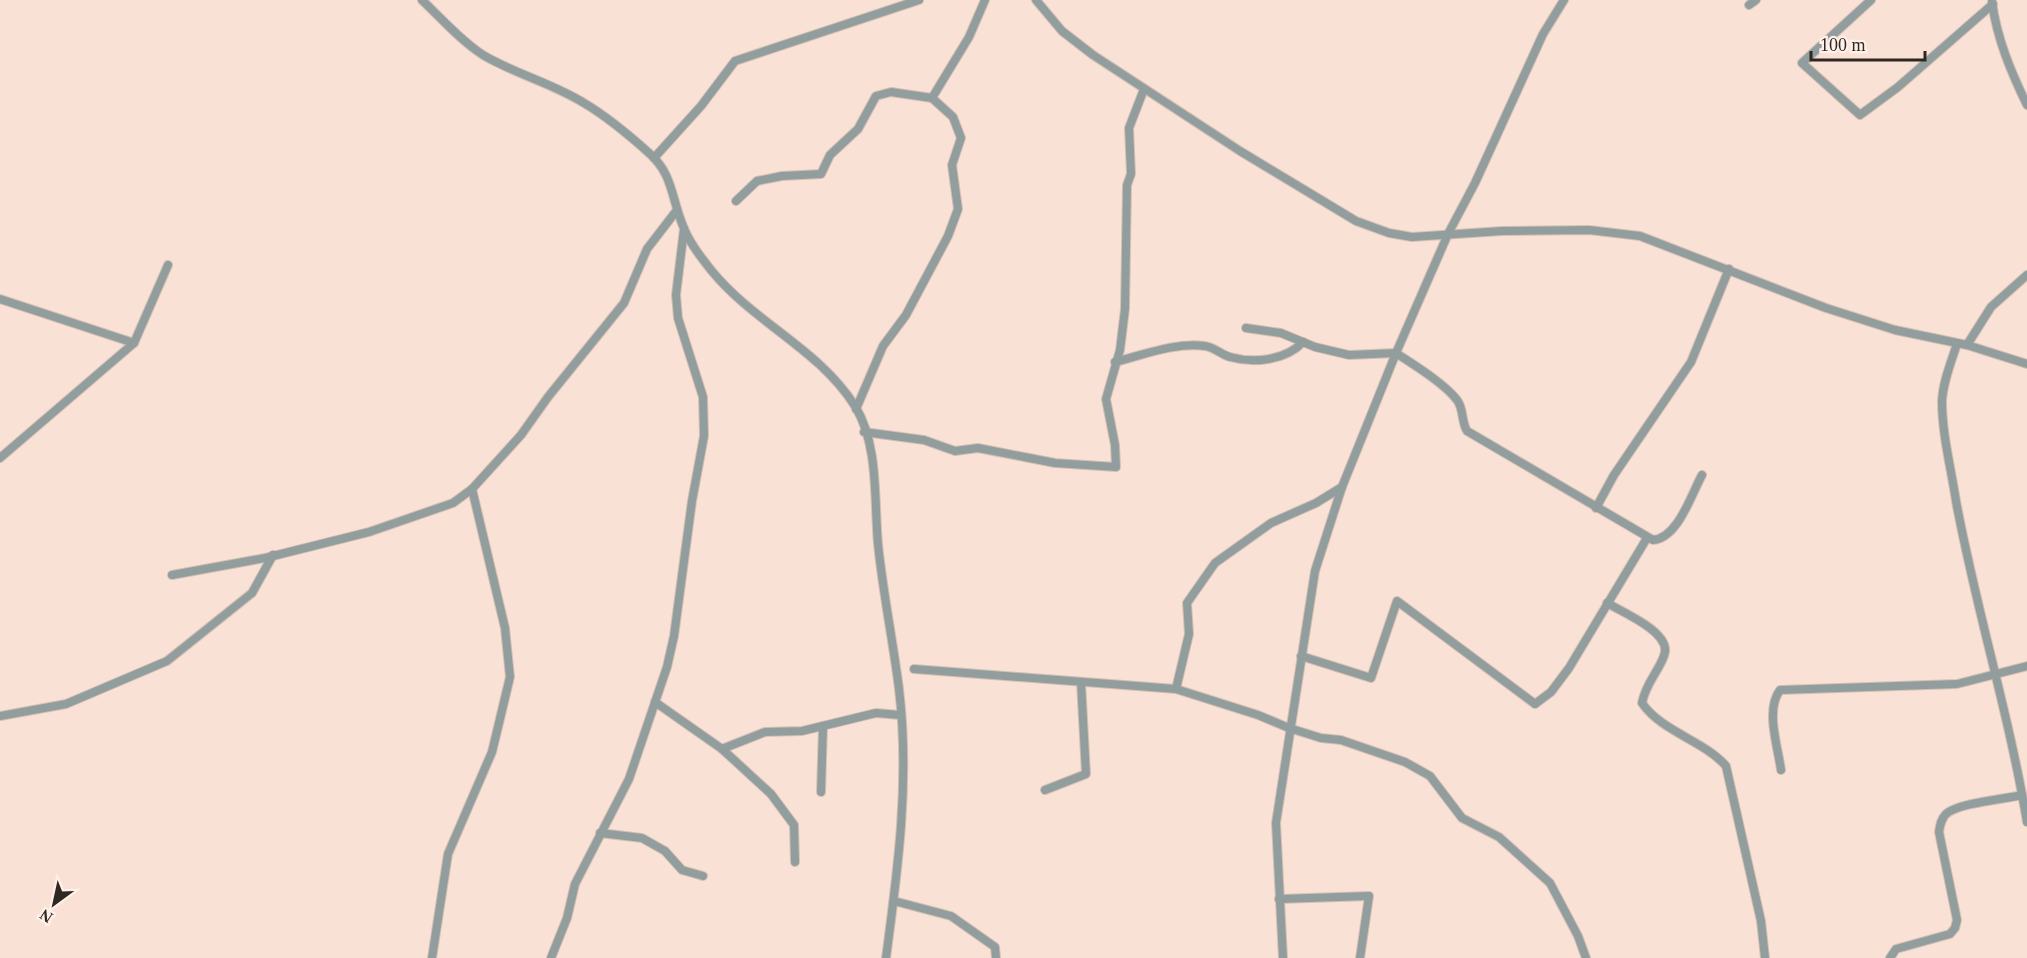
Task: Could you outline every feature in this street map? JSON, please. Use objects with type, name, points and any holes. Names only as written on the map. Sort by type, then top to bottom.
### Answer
[{"type":"street","points":[[422,0],[479,52],[509,69],[584,103],[665,169],[684,229],[694,247],[728,289],[772,327],[815,357],[834,377],[856,409],[872,461],[885,612],[899,690],[903,760],[900,851],[886,958]]},
{"type":"street","points":[[654,159],[701,106],[735,61],[919,0]]},
{"type":"street","points":[[932,98],[969,37],[985,0]]},
{"type":"street","points":[[1036,0],[1062,31],[1093,55],[1356,221],[1389,233],[1412,237],[1589,230],[1640,236],[1826,308],[1895,330],[1967,345],[2027,364]]},
{"type":"street","points":[[1283,958],[1276,823],[1315,571],[1342,487],[1396,352],[1448,234],[1475,183],[1543,34],[1564,0]]},
{"type":"street","points":[[1871,0],[1802,63],[1860,115],[1944,49],[1992,2]]},
{"type":"street","points":[[1992,2],[1998,32],[2010,70],[2027,105]]},
{"type":"street","points":[[864,432],[924,440],[955,450],[978,448],[1055,463],[1116,467],[1115,445],[1106,399],[1120,350],[1125,309],[1127,185],[1131,174],[1128,139],[1144,89]]},
{"type":"street","points":[[736,201],[757,181],[782,176],[821,174],[837,146],[858,129],[876,96],[891,92],[932,98],[953,117],[961,138],[952,165],[958,209],[948,236],[906,315],[883,346],[856,409]]},
{"type":"street","points":[[172,575],[273,555],[369,532],[453,503],[472,489],[521,435],[548,397],[624,303],[647,249],[677,210]]},
{"type":"street","points":[[551,958],[567,918],[575,884],[629,779],[667,667],[675,628],[692,501],[704,436],[703,398],[678,318],[676,295],[684,229]]},
{"type":"street","points":[[0,458],[134,344],[168,265]]},
{"type":"street","points":[[1596,508],[1614,475],[1690,362],[1729,269]]},
{"type":"street","points":[[1967,345],[1991,307],[2027,275]]},
{"type":"street","points":[[0,299],[134,344]]},
{"type":"street","points":[[1246,328],[1281,333],[1349,355],[1396,352],[1457,400],[1462,412],[1463,425],[1467,431],[1647,538],[1660,540],[1678,523],[1702,475]]},
{"type":"street","points":[[1115,362],[1180,346],[1207,346],[1230,357],[1260,360],[1292,354],[1303,342]]},
{"type":"street","points":[[1957,344],[1945,382],[1942,401],[1946,441],[1963,537],[2027,822]]},
{"type":"street","points":[[1176,689],[1189,634],[1188,603],[1215,563],[1271,523],[1342,487]]},
{"type":"street","points":[[432,958],[448,854],[492,752],[510,677],[505,628],[472,489]]},
{"type":"street","points":[[1301,656],[1371,678],[1397,601],[1535,704],[1551,692],[1569,668],[1647,538]]},
{"type":"street","points":[[0,716],[66,704],[167,661],[252,593],[273,555]]},
{"type":"street","points":[[1607,603],[1657,633],[1663,640],[1665,652],[1645,688],[1642,703],[1650,714],[1715,754],[1726,766],[1761,921],[1765,958]]},
{"type":"street","points":[[1781,770],[1773,708],[1774,698],[1780,690],[1957,684],[1996,676],[2027,666]]},
{"type":"street","points":[[914,669],[1176,689],[1258,715],[1289,728],[1369,749],[1405,762],[1430,776],[1462,818],[1499,837],[1550,883],[1578,936],[1586,958]]},
{"type":"street","points":[[1045,790],[1086,774],[1081,682]]},
{"type":"street","points":[[655,702],[722,749],[771,795],[794,825],[795,862]]},
{"type":"street","points":[[722,749],[765,732],[802,731],[876,713],[900,715]]},
{"type":"street","points":[[821,792],[823,726]]},
{"type":"street","points":[[1890,958],[1896,949],[1950,934],[1955,928],[1957,920],[1939,832],[1942,818],[1949,811],[1962,807],[2022,795]]},
{"type":"street","points":[[600,833],[642,838],[665,851],[682,870],[703,876]]},
{"type":"street","points":[[1279,899],[1370,896],[1360,958]]},
{"type":"street","points":[[894,900],[951,916],[995,947],[996,958]]}]
